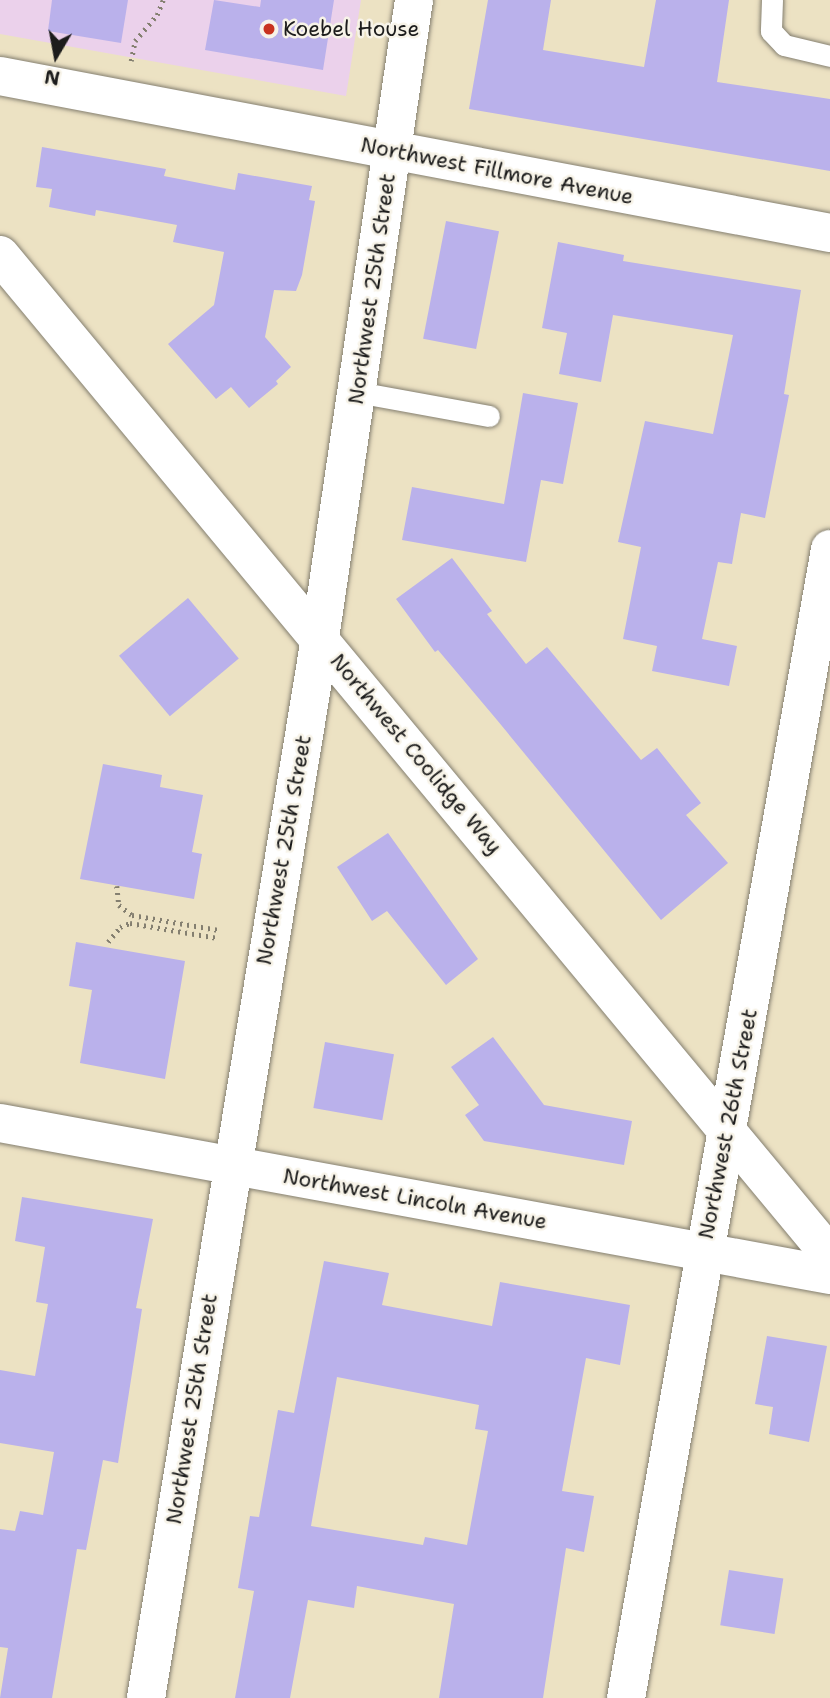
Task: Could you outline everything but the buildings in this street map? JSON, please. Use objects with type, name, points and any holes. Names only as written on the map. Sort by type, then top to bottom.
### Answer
[{"type":"street","name":"Northwest 25th Street","points":[[146,1698],[231,1166],[320,638],[414,0]]},
{"type":"street","name":"Northwest Fillmore Avenue","points":[[0,76],[830,233]]},
{"type":"street","name":"Northwest Coolidge Way","points":[[0,255],[830,1255]]},
{"type":"street","name":"Northwest 26th Street","points":[[626,1698],[830,550]]},
{"type":"street","name":"Northwest Lincoln Avenue","points":[[0,1123],[830,1275]]},
{"type":"lane","points":[[772,0],[771,32],[784,45],[830,56]]},
{"type":"lane","points":[[356,392],[489,416]]},
{"type":"path","points":[[124,100],[135,41],[158,15],[163,0]]},
{"type":"path","points":[[117,886],[119,905],[132,915],[219,930]]},
{"type":"path","points":[[108,942],[120,927],[130,923],[218,938]]},
{"type":"shaded area","points":[[0,0],[361,0],[346,96],[0,34]]},
{"type":"place","name":"Koebel House","points":[[269,29]]}]
